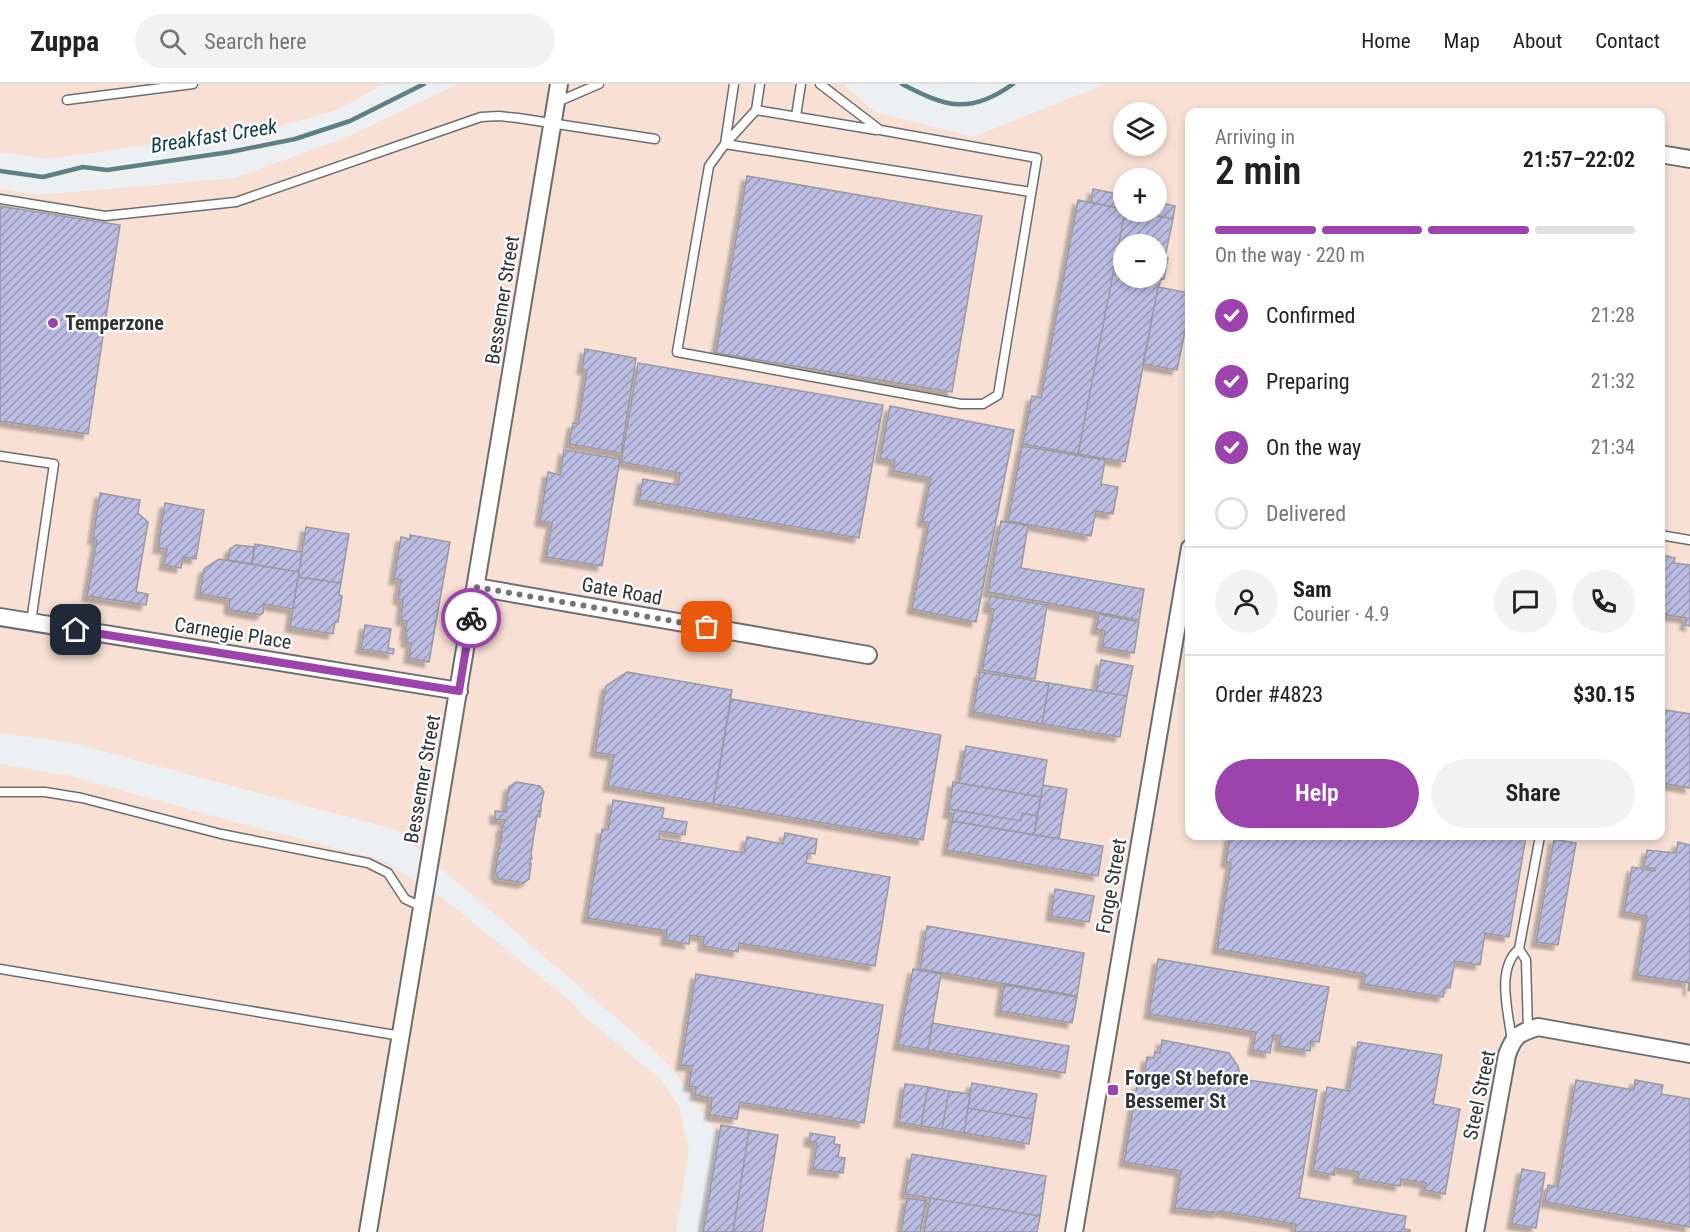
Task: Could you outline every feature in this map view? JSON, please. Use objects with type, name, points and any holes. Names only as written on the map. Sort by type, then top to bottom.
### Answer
[{"type":"street","name":"Bessemer Street","points":[[368,1232],[559,84]]},
{"type":"street","points":[[1665,155],[1690,159]]},
{"type":"street","name":"Forge Street","points":[[1074,1232],[1185,577]]},
{"type":"street","name":"Gate Road","points":[[476,587],[868,655]]},
{"type":"street","name":"Carnegie Place","points":[[0,617],[459,691]]},
{"type":"street","points":[[1528,1030],[1538,1027],[1690,1054]]},
{"type":"street","name":"Steel Street","points":[[1475,1232],[1507,1055],[1512,1042],[1519,1033],[1528,1030]]},
{"type":"lane","points":[[67,100],[143,87],[192,84]]},
{"type":"lane","points":[[556,102],[599,84]]},
{"type":"lane","points":[[725,144],[734,84]]},
{"type":"lane","points":[[756,110],[1037,158],[998,395],[983,404],[961,404],[677,352],[709,166],[725,144],[756,110],[760,84]]},
{"type":"lane","points":[[796,116],[801,84]]},
{"type":"lane","points":[[820,84],[880,130]]},
{"type":"lane","points":[[0,199],[105,216],[237,202],[481,117],[499,116],[655,139]]},
{"type":"lane","points":[[725,144],[1031,192]]},
{"type":"lane","points":[[0,456],[54,464],[31,622]]},
{"type":"lane","points":[[1665,536],[1690,540]]},
{"type":"lane","points":[[0,792],[45,792],[82,798],[221,834],[368,863],[388,873],[405,899],[422,907]]},
{"type":"lane","points":[[1512,1042],[1505,978],[1512,955],[1519,949],[1539,840]]},
{"type":"lane","points":[[1519,949],[1526,960],[1528,1030]]},
{"type":"lane","points":[[0,969],[401,1036]]},
{"type":"shaded area","points":[[0,84],[384,84],[337,110],[280,126],[50,159],[0,152]]},
{"type":"shaded area","points":[[458,84],[843,84],[875,112],[973,137],[1106,84],[1690,84],[1690,1232],[702,1232],[718,1134],[674,1071],[655,1051],[396,830],[72,743],[0,733],[0,188],[36,195],[235,178],[347,137]]},
{"type":"shaded area","points":[[0,764],[71,776],[382,860],[444,899],[576,1006],[579,1012],[661,1080],[679,1106],[689,1150],[676,1232],[0,1232]]},
{"type":"building","points":[[747,176],[982,216],[952,392],[716,353]]},
{"type":"building","points":[[1093,189],[1113,193],[1113,207],[1091,203]]},
{"type":"building","points":[[1078,200],[1113,207],[1113,222],[1123,222],[1121,234],[1113,234],[1113,274],[1078,454],[1023,444],[1032,396],[1041,398]]},
{"type":"building","points":[[1167,204],[1175,206],[1173,219],[1167,218]]},
{"type":"building","name":"Temperzone","points":[[0,206],[120,225],[88,434],[0,421]]},
{"type":"building","points":[[1167,218],[1173,219],[1167,248],[1167,234],[1121,234],[1123,222],[1167,222]]},
{"type":"building","points":[[1113,274],[1113,288],[1158,288],[1125,462],[1078,454]]},
{"type":"building","points":[[1158,288],[1185,292],[1185,331],[1177,370],[1143,364]]},
{"type":"building","points":[[585,349],[636,358],[621,453],[569,444],[573,423],[578,424],[587,370],[582,369]]},
{"type":"building","points":[[638,363],[883,405],[859,538],[639,500],[643,479],[678,485],[680,473],[621,462]]},
{"type":"building","points":[[890,406],[1014,430],[976,622],[912,609],[929,523],[922,521],[931,478],[893,471],[895,461],[880,458]]},
{"type":"building","points":[[1022,446],[1105,460],[1101,484],[1118,487],[1113,514],[1096,511],[1091,536],[1008,521]]},
{"type":"building","points":[[564,450],[620,459],[602,566],[546,557],[552,523],[540,521],[548,472],[560,475]]},
{"type":"building","points":[[100,493],[140,500],[138,513],[148,522],[136,592],[148,594],[146,605],[87,596],[97,540],[93,539]]},
{"type":"building","points":[[165,503],[204,510],[196,559],[183,557],[181,568],[164,565],[167,549],[158,548]]},
{"type":"building","points":[[1001,521],[1028,526],[1021,568],[1144,589],[1139,620],[988,592]]},
{"type":"building","points":[[306,527],[349,534],[341,583],[298,577]]},
{"type":"building","points":[[410,535],[450,542],[429,662],[409,658],[411,643],[406,642],[407,621],[401,620],[403,600],[398,599],[401,580],[394,579],[401,537],[410,539]]},
{"type":"building","points":[[255,544],[302,552],[299,572],[252,564]]},
{"type":"building","points":[[236,545],[254,547],[252,564],[228,560],[230,549]]},
{"type":"building","points":[[1665,556],[1675,558],[1674,563],[1690,565],[1690,626],[1685,625],[1686,618],[1665,615]]},
{"type":"building","points":[[219,559],[299,572],[293,609],[264,604],[263,613],[260,615],[231,610],[230,599],[200,594],[204,569]]},
{"type":"building","points":[[298,577],[341,583],[339,595],[342,596],[338,622],[335,622],[333,634],[290,627]]},
{"type":"building","points":[[990,596],[1047,605],[1035,679],[982,670],[994,609],[988,608]]},
{"type":"building","points":[[1099,614],[1139,622],[1134,653],[1102,647],[1105,631],[1096,629]]},
{"type":"building","points":[[365,625],[391,629],[388,648],[394,649],[393,654],[361,649]]},
{"type":"building","points":[[1101,660],[1133,666],[1127,696],[1096,691]]},
{"type":"building","points":[[627,672],[732,690],[713,804],[608,786],[614,755],[595,752],[606,686]]},
{"type":"building","points":[[980,672],[1049,683],[1042,724],[973,712]]},
{"type":"building","points":[[1049,683],[1127,696],[1120,737],[1042,724]]},
{"type":"building","points":[[731,699],[941,735],[923,840],[713,804]]},
{"type":"building","points":[[1665,710],[1690,714],[1690,788],[1665,784]]},
{"type":"building","points":[[966,746],[1047,760],[1041,797],[959,783]]},
{"type":"building","points":[[516,782],[540,786],[544,792],[541,805],[539,805],[541,811],[538,811],[540,817],[537,816],[532,859],[529,864],[531,866],[529,879],[523,883],[499,879],[495,873],[498,854],[500,854],[498,853],[505,820],[495,819],[495,811],[507,812],[505,811],[509,800],[507,799],[509,787]]},
{"type":"building","points":[[953,782],[1041,797],[1037,816],[1022,813],[1021,821],[949,809]]},
{"type":"building","points":[[1043,785],[1067,789],[1059,839],[1034,835]]},
{"type":"building","points":[[613,800],[664,808],[662,818],[687,822],[685,835],[660,831],[659,839],[744,853],[747,837],[783,844],[785,833],[817,839],[815,854],[808,853],[806,863],[890,877],[875,966],[739,943],[738,952],[703,946],[704,937],[690,935],[689,944],[666,940],[667,931],[587,918],[602,829],[608,830]]},
{"type":"building","points":[[949,809],[1021,821],[1022,813],[1037,816],[1034,835],[952,821],[954,814],[948,813]]},
{"type":"building","points":[[952,821],[1103,846],[1098,876],[947,850]]},
{"type":"building","points":[[1229,840],[1525,840],[1509,937],[1485,933],[1480,965],[1455,961],[1450,988],[1445,988],[1443,997],[1364,984],[1365,974],[1217,949],[1231,863],[1226,862]]},
{"type":"building","points":[[1554,840],[1576,843],[1558,945],[1536,942]]},
{"type":"building","points":[[1678,842],[1690,845],[1690,991],[1688,990],[1689,983],[1637,975],[1647,916],[1624,912],[1632,867],[1655,871],[1655,869],[1644,867],[1647,850],[1676,853]]},
{"type":"building","points":[[1055,889],[1094,896],[1089,922],[1051,916]]},
{"type":"building","points":[[927,926],[1084,953],[1077,996],[920,969]]},
{"type":"building","points":[[1158,959],[1329,987],[1319,1042],[1311,1041],[1310,1051],[1279,1046],[1281,1036],[1273,1035],[1270,1053],[1253,1050],[1256,1032],[1149,1014]]},
{"type":"building","points":[[913,969],[941,974],[928,1050],[898,1045]]},
{"type":"building","points":[[696,974],[883,1005],[864,1123],[740,1102],[737,1119],[710,1115],[712,1098],[695,1095],[696,1087],[689,1086],[692,1066],[681,1065]]},
{"type":"building","points":[[1004,985],[1077,997],[1072,1023],[1000,1011]]},
{"type":"building","points":[[932,1023],[1069,1046],[1065,1073],[928,1050]]},
{"type":"building","points":[[1162,1040],[1229,1053],[1238,1066],[1241,1079],[1317,1090],[1299,1198],[1406,1216],[1404,1229],[1410,1232],[1295,1232],[1296,1224],[1219,1211],[1218,1213],[1175,1208],[1181,1171],[1124,1162],[1137,1085],[1143,1085],[1147,1057],[1154,1058],[1155,1052],[1160,1053]]},
{"type":"building","points":[[1358,1042],[1442,1055],[1433,1104],[1460,1109],[1445,1194],[1424,1190],[1426,1183],[1401,1179],[1400,1186],[1358,1179],[1359,1172],[1335,1168],[1334,1175],[1313,1171],[1327,1087],[1349,1091]]},
{"type":"building","points":[[1576,1080],[1634,1090],[1635,1080],[1663,1085],[1661,1094],[1690,1099],[1690,1227],[1545,1202],[1548,1185],[1558,1187]]},
{"type":"building","points":[[972,1083],[1037,1094],[1033,1119],[968,1108]]},
{"type":"building","points":[[905,1084],[928,1087],[921,1126],[899,1122]]},
{"type":"building","points":[[928,1087],[949,1091],[942,1129],[921,1126]]},
{"type":"building","points":[[949,1091],[970,1094],[964,1133],[942,1129]]},
{"type":"building","points":[[968,1108],[1033,1119],[1029,1144],[964,1133]]},
{"type":"building","points":[[721,1125],[749,1130],[733,1232],[703,1232]]},
{"type":"building","points":[[749,1130],[778,1135],[762,1232],[733,1232]]},
{"type":"building","points":[[810,1133],[835,1137],[834,1144],[840,1145],[838,1157],[845,1158],[843,1173],[813,1169],[817,1143],[809,1141]]},
{"type":"building","points":[[912,1154],[1046,1176],[1040,1216],[905,1194]]},
{"type":"building","points":[[1522,1169],[1545,1173],[1536,1228],[1512,1224]]},
{"type":"building","points":[[907,1198],[926,1201],[920,1232],[901,1232]]},
{"type":"building","points":[[930,1198],[1040,1216],[1037,1232],[924,1232]]},
{"type":"waterway","name":"Breakfast Creek","points":[[0,171],[43,177],[83,167],[107,170],[230,152],[295,139],[350,121],[424,84]]},
{"type":"waterway","name":"Breakfast Creek","points":[[902,84],[932,98],[958,104],[971,104],[984,100],[1013,84]]},
{"type":"way so far","points":[[471,618],[476,587],[707,627]]},
{"type":"place","name":"Temperzone","points":[[53,323]]},
{"type":"place","name":"Forge St before Bessemer St","points":[[1113,1090]]},
{"type":"route","points":[[76,630],[459,691],[471,618]]}]
